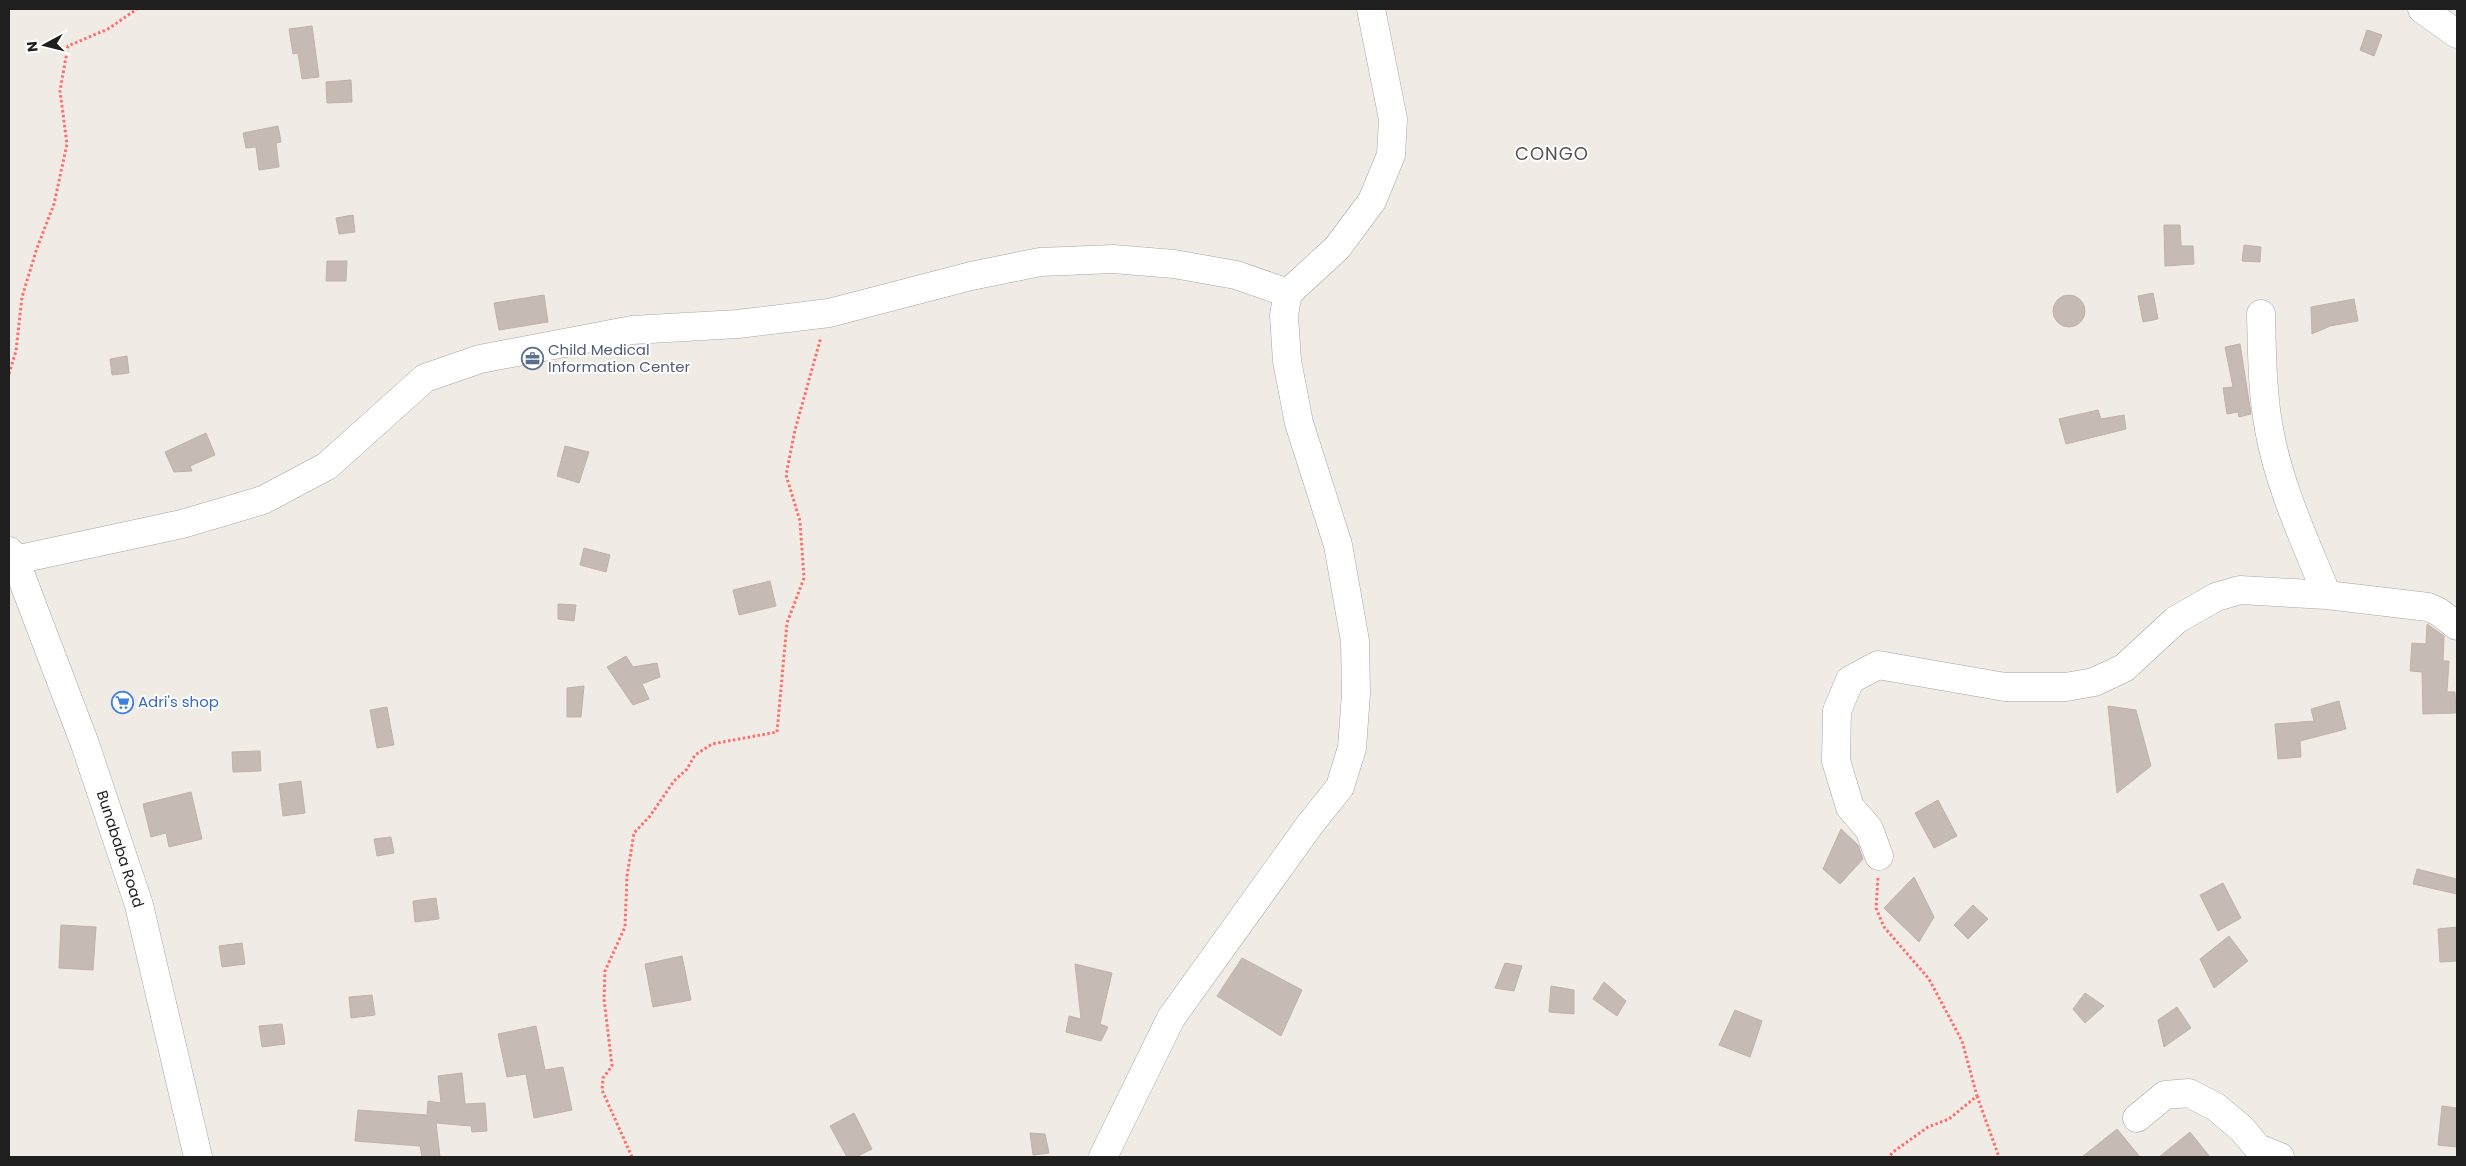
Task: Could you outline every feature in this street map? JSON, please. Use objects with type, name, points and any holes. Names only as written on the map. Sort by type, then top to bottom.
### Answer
[{"type":"street","points":[[1103,1157],[1171,1018],[1311,823],[1340,787],[1352,748],[1356,694],[1355,641],[1338,545],[1299,423],[1287,361],[1284,315],[1288,293],[1337,248],[1372,201],[1391,155],[1393,119],[1371,9]]},
{"type":"street","points":[[2422,9],[2457,34]]},
{"type":"street","points":[[12,556],[182,524],[263,500],[327,466],[425,378],[480,359],[632,330],[738,324],[829,313],[971,276],[1040,262],[1113,259],[1174,264],[1236,275],[1288,293]]},
{"type":"street","points":[[2262,314],[2263,381],[2269,429],[2288,496],[2327,595]]},
{"type":"street","name":"Bunababa Road","points":[[12,556],[85,744],[139,905],[198,1157]]},
{"type":"street","points":[[1879,856],[1869,829],[1850,807],[1836,761],[1838,712],[1850,680],[1878,665],[2005,687],[2066,687],[2085,684],[2124,668],[2176,620],[2216,597],[2240,590],[2327,595],[2428,607],[2439,612],[2457,626]]},
{"type":"street","points":[[2137,1118],[2165,1095],[2189,1092],[2216,1107],[2242,1129],[2258,1148],[2280,1157]]},
{"type":"path","points":[[9,374],[16,351],[22,297],[36,248],[54,204],[67,144],[60,91],[68,46],[108,29],[137,9]]},
{"type":"path","points":[[632,1157],[602,1090],[603,1078],[612,1066],[604,999],[605,971],[625,927],[626,876],[634,833],[650,816],[674,781],[687,770],[695,755],[704,748],[712,744],[777,732],[787,623],[804,578],[800,521],[786,475],[810,367],[829,313]]},
{"type":"path","points":[[1879,856],[1876,908],[1884,927],[1929,979],[1962,1041],[1977,1096],[1999,1157]]},
{"type":"path","points":[[1889,1157],[1893,1152],[1928,1128],[1949,1119],[1977,1096]]},
{"type":"building","points":[[312,26],[319,77],[302,79],[298,53],[293,54],[289,29]]},
{"type":"building","points":[[2367,30],[2382,35],[2374,56],[2360,50]]},
{"type":"building","points":[[351,80],[352,102],[327,103],[326,82]]},
{"type":"building","points":[[278,126],[281,142],[276,143],[279,167],[259,170],[256,147],[246,148],[243,133]]},
{"type":"building","points":[[353,215],[355,232],[339,234],[336,218]]},
{"type":"building","points":[[2164,225],[2180,225],[2181,246],[2193,246],[2194,264],[2165,266]]},
{"type":"building","points":[[2244,245],[2261,247],[2260,262],[2242,261]]},
{"type":"building","points":[[327,261],[347,261],[346,281],[326,281]]},
{"type":"building","points":[[2153,293],[2158,319],[2143,322],[2138,296]]},
{"type":"building","points":[[544,295],[548,322],[499,330],[494,303]]},
{"type":"building","points":[[2069,295],[2075,296],[2080,300],[2084,305],[2084,317],[2080,322],[2075,326],[2069,327],[2063,326],[2058,322],[2054,317],[2053,311],[2054,305],[2058,300],[2063,296]]},
{"type":"building","points":[[2354,299],[2358,321],[2330,326],[2312,334],[2311,307]]},
{"type":"building","points":[[2240,344],[2251,414],[2239,417],[2238,412],[2227,414],[2223,388],[2233,387],[2225,347]]},
{"type":"building","points":[[127,356],[129,373],[112,375],[110,359]]},
{"type":"building","points":[[2098,410],[2101,419],[2124,415],[2126,429],[2066,444],[2059,419]]},
{"type":"building","points":[[206,433],[215,455],[190,466],[192,471],[174,472],[165,452]]},
{"type":"building","points":[[565,446],[589,452],[579,483],[557,476]]},
{"type":"building","points":[[584,548],[610,555],[606,572],[580,565]]},
{"type":"building","points":[[770,581],[776,606],[739,615],[733,590]]},
{"type":"building","points":[[558,604],[576,605],[574,621],[558,619]]},
{"type":"building","points":[[2427,624],[2444,636],[2443,661],[2449,661],[2447,692],[2455,692],[2456,713],[2423,714],[2422,672],[2410,671],[2412,643],[2426,644]]},
{"type":"building","points":[[626,656],[633,667],[657,663],[660,677],[642,684],[649,699],[633,705],[607,667]]},
{"type":"building","points":[[584,686],[581,717],[567,717],[567,688]]},
{"type":"building","points":[[2339,701],[2346,729],[2300,741],[2301,757],[2278,759],[2275,724],[2314,721],[2311,709]]},
{"type":"building","points":[[2108,706],[2136,710],[2151,766],[2117,793]]},
{"type":"building","points":[[387,707],[394,745],[377,748],[370,710]]},
{"type":"building","points":[[260,751],[261,771],[233,772],[232,752]]},
{"type":"building","points":[[301,781],[305,813],[283,816],[279,784]]},
{"type":"building","points":[[191,792],[202,839],[169,847],[166,833],[151,837],[143,804]]},
{"type":"building","points":[[1938,800],[1957,836],[1934,848],[1915,813]]},
{"type":"building","points":[[1841,829],[1858,845],[1863,859],[1840,884],[1823,869]]},
{"type":"building","points":[[391,837],[394,853],[377,856],[374,839]]},
{"type":"building","points":[[2417,869],[2457,879],[2457,894],[2413,884]]},
{"type":"building","points":[[1914,877],[1934,917],[1919,942],[1884,908]]},
{"type":"building","points":[[2223,883],[2241,918],[2218,931],[2200,895]]},
{"type":"building","points":[[436,898],[439,919],[415,922],[413,901]]},
{"type":"building","points":[[1973,905],[1988,919],[1968,939],[1954,925]]},
{"type":"building","points":[[61,925],[96,927],[93,970],[59,968]]},
{"type":"building","points":[[2457,927],[2457,961],[2440,962],[2438,929]]},
{"type":"building","points":[[2229,936],[2248,961],[2214,988],[2200,959]]},
{"type":"building","points":[[242,943],[245,964],[222,967],[219,946]]},
{"type":"building","points":[[682,956],[691,1000],[653,1007],[645,964]]},
{"type":"building","points":[[1242,958],[1302,990],[1281,1036],[1217,996]]},
{"type":"building","points":[[1505,963],[1522,966],[1514,991],[1495,988]]},
{"type":"building","points":[[1075,964],[1112,973],[1100,1024],[1108,1027],[1101,1041],[1066,1032],[1069,1016],[1081,1019]]},
{"type":"building","points":[[1604,982],[1626,1001],[1617,1016],[1593,999]]},
{"type":"building","points":[[1551,986],[1574,990],[1574,1014],[1549,1012]]},
{"type":"building","points":[[2085,993],[2104,1006],[2085,1023],[2073,1009]]},
{"type":"building","points":[[372,995],[375,1015],[351,1018],[349,997]]},
{"type":"building","points":[[2177,1007],[2191,1028],[2164,1047],[2158,1020]]},
{"type":"building","points":[[1735,1010],[1762,1021],[1750,1057],[1719,1045]]},
{"type":"building","points":[[282,1024],[285,1044],[262,1047],[259,1026]]},
{"type":"building","points":[[536,1026],[545,1070],[563,1067],[572,1110],[534,1118],[526,1074],[507,1077],[498,1034]]},
{"type":"building","points":[[462,1073],[465,1104],[485,1103],[487,1131],[472,1132],[471,1126],[436,1123],[440,1157],[422,1157],[420,1146],[355,1141],[358,1110],[427,1115],[428,1101],[441,1103],[438,1076]]},
{"type":"building","points":[[2442,1106],[2457,1108],[2457,1147],[2438,1145]]},
{"type":"building","points":[[854,1113],[872,1149],[856,1157],[847,1157],[830,1126]]},
{"type":"building","points":[[2117,1129],[2140,1157],[2082,1157]]},
{"type":"building","points":[[2190,1132],[2210,1157],[2159,1157]]},
{"type":"building","points":[[1030,1133],[1045,1134],[1049,1153],[1033,1155]]},
{"type":"place","name":"Child Medical Information Center","points":[[532,359]]},
{"type":"place","name":"Adri's shop","points":[[122,702]]},
{"type":"district","name":"CONGO","points":[[1552,154]]}]
